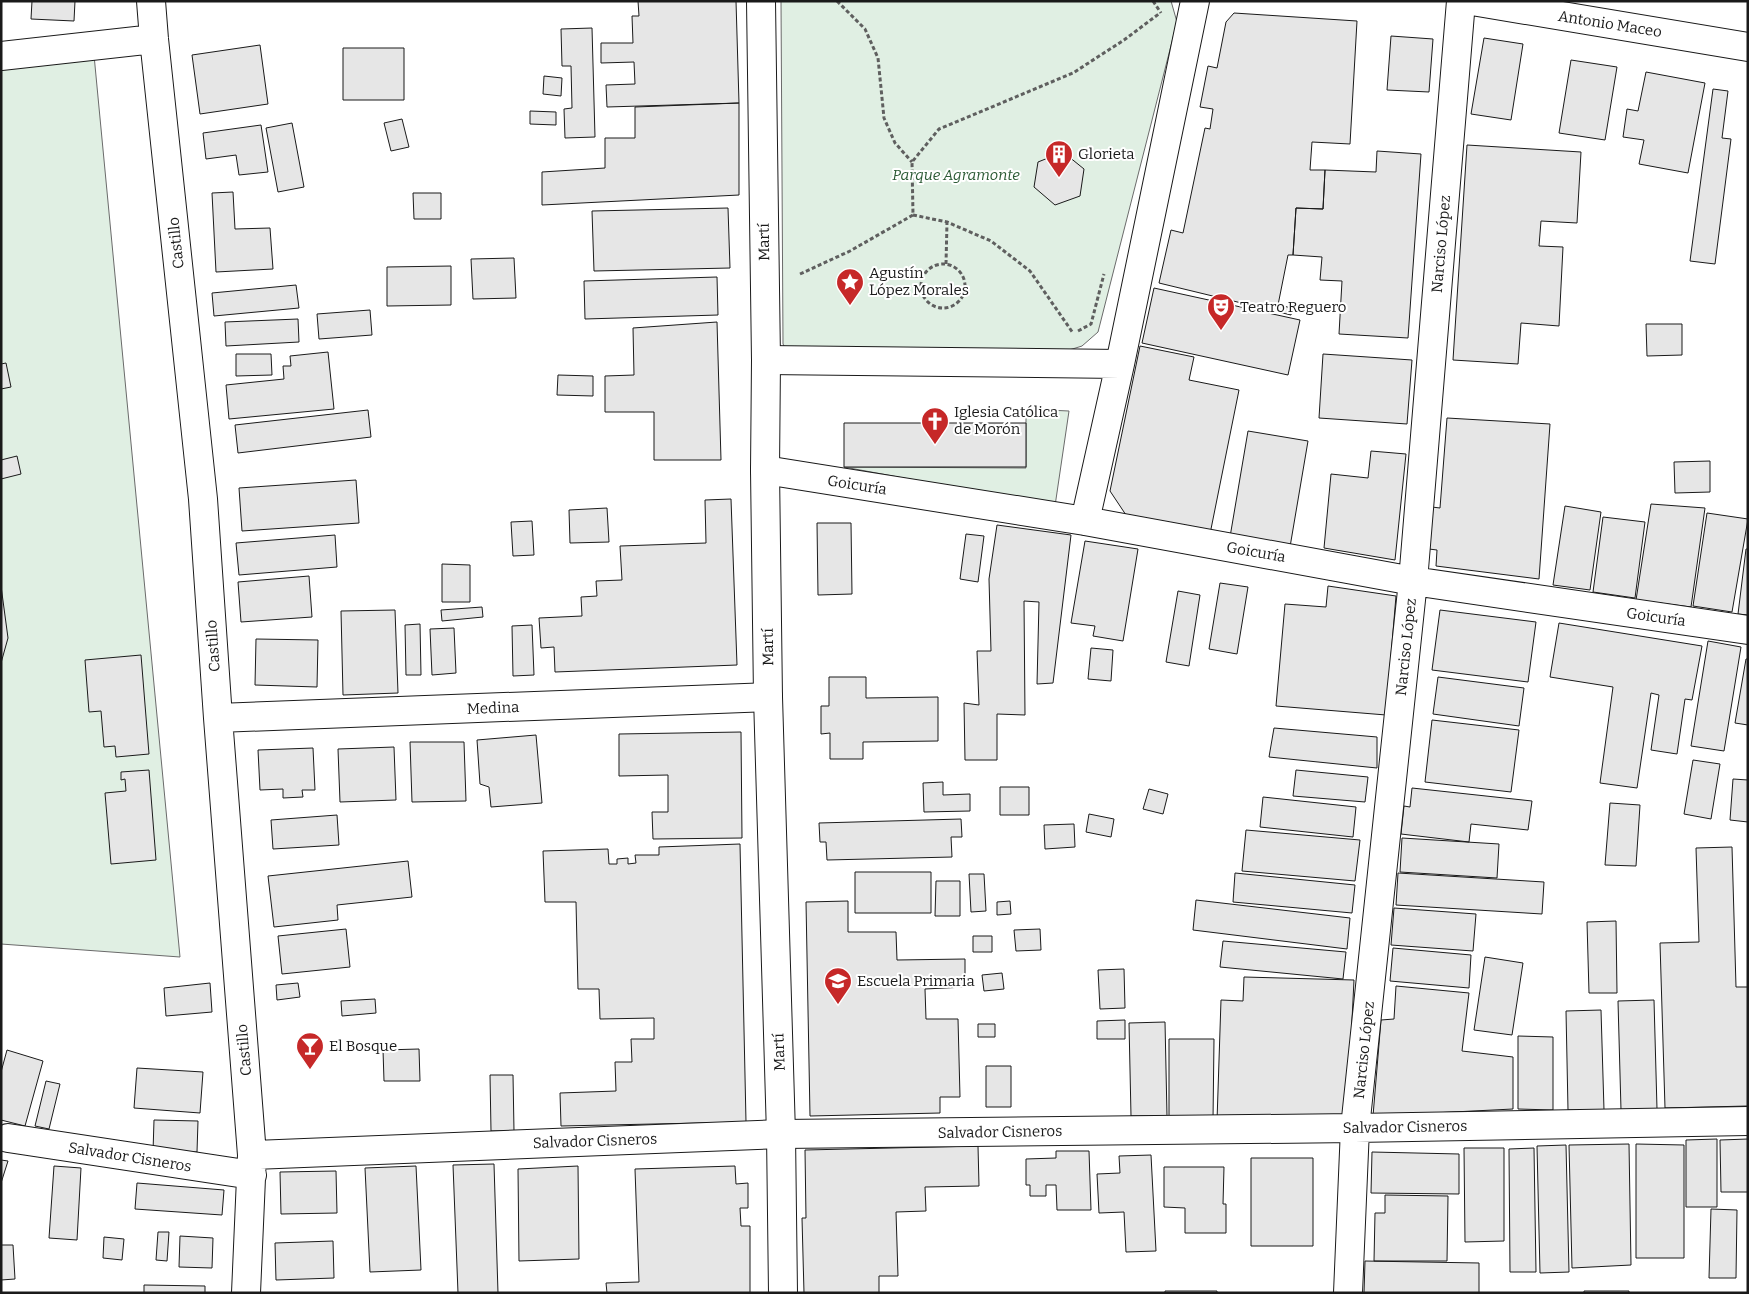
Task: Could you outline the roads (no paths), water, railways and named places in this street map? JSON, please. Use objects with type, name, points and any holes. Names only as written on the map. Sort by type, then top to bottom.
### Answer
[{"type":"street","name":"Castillo","points":[[151,1],[203,499],[252,1165],[246,1293]]},
{"type":"street","name":"Martí","points":[[761,1],[768,697],[784,1293]]},
{"type":"street","points":[[1085,521],[1108,365],[1195,1]]},
{"type":"street","name":"Narciso López","points":[[1348,1293],[1356,1128],[1414,581],[1461,1]]},
{"type":"street","name":"Antonio Maceo","points":[[1472,1],[1748,47]]},
{"type":"street","points":[[1,56],[154,39]]},
{"type":"street","points":[[766,360],[1108,365]]},
{"type":"street","name":"Goicuría","points":[[765,470],[1085,521],[1414,581],[1748,630]]},
{"type":"street","name":"Medina","points":[[218,718],[768,697]]},
{"type":"street","name":"Salvador Cisneros","points":[[8,1138],[252,1165],[781,1134],[1356,1128],[1748,1121]]},
{"type":"place","name":"Glorieta","points":[[1059,178]]},
{"type":"place","name":"Agustín López Morales","points":[[850,306]]},
{"type":"place","name":"Teatro Reguero","points":[[1221,331]]},
{"type":"place","name":"Iglesia Católica de Morón","points":[[935,445]]},
{"type":"place","name":"Escuela Primaria","points":[[838,1005]]},
{"type":"place","name":"El Bosque","points":[[310,1070]]},
{"type":"park label","name":"Parque Agramonte","points":[[956,175]]}]
